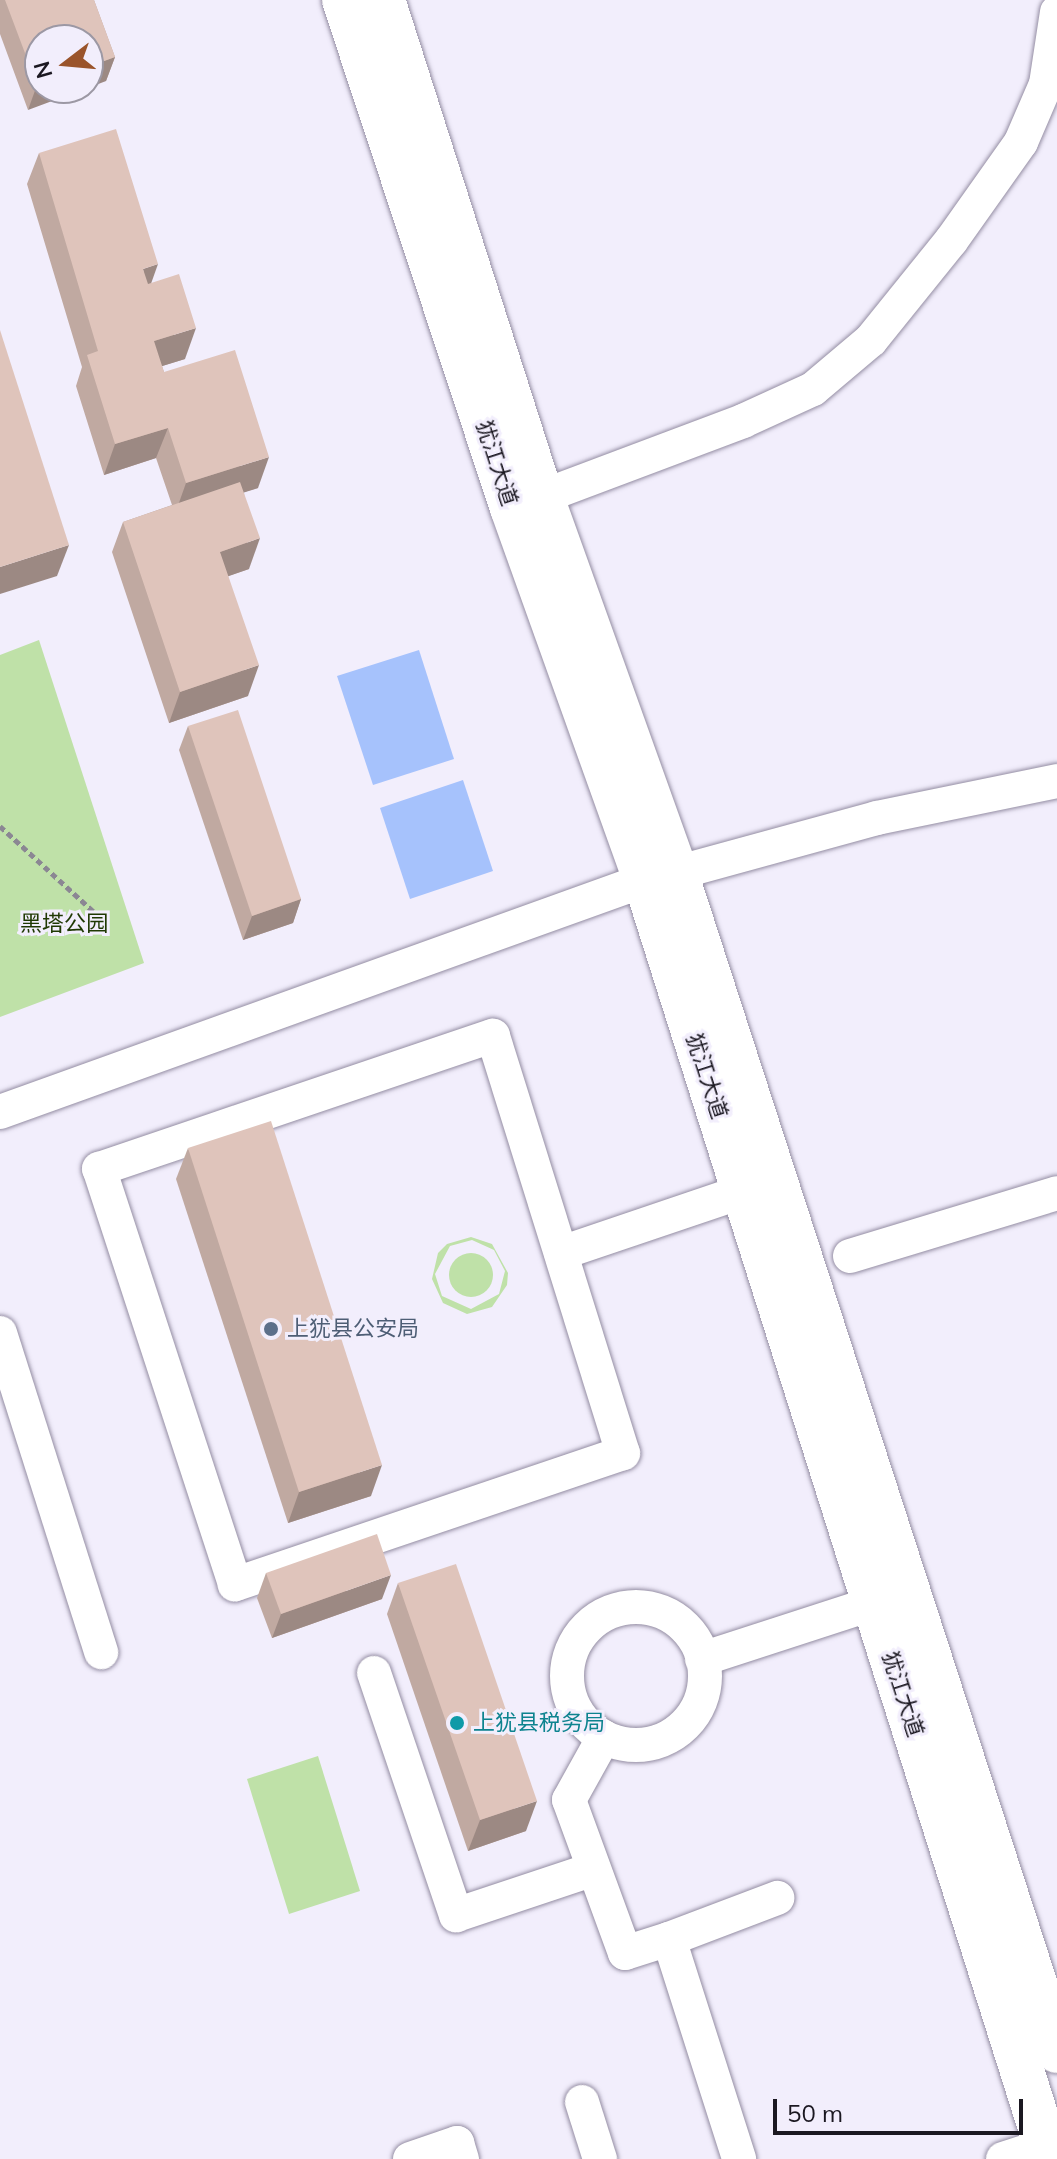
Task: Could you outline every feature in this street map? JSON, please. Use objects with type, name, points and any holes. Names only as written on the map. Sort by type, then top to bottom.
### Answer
[{"type":"main road","name":"犹江大道","points":[[344,0],[660,876],[1057,2051]]},
{"type":"main road","name":"犹江大道","points":[[383,0],[526,502]]},
{"type":"main road","name":"犹江大道","points":[[660,876],[744,1191],[1048,2152]]},
{"type":"street","points":[[526,502],[743,421],[799,395],[871,340],[951,241],[1021,142],[1046,84],[1057,12]]},
{"type":"street","points":[[0,1112],[660,876],[877,818],[1057,781]]},
{"type":"street","points":[[493,1036],[561,1253],[623,1453],[235,1584],[99,1169],[493,1036]]},
{"type":"street","points":[[561,1253],[744,1191]]},
{"type":"street","points":[[850,1256],[1057,1193]]},
{"type":"street","points":[[0,1333],[101,1652]]},
{"type":"street","points":[[702,1659],[874,1603]]},
{"type":"street","points":[[625,1608],[666,1614],[689,1631],[702,1659],[704,1683],[697,1708],[673,1734],[639,1745],[604,1737],[578,1712],[567,1678],[579,1638],[599,1618],[625,1608]]},
{"type":"street","points":[[374,1673],[456,1915],[594,1869]]},
{"type":"street","points":[[604,1737],[569,1800],[625,1953],[777,1898]]},
{"type":"street","points":[[669,1939],[739,2159]]},
{"type":"street","points":[[582,2102],[600,2159]]},
{"type":"street","points":[[410,2159],[457,2143],[462,2159]]},
{"type":"street","points":[[1003,2159],[1048,2152]]},
{"type":"path","points":[[0,826],[104,921]]},
{"type":"green space","name":"黑塔公园","points":[[39,640],[144,963],[0,1017],[0,655]]},
{"type":"green space","points":[[471,1237],[492,1244],[508,1273],[507,1285],[492,1307],[467,1314],[443,1303],[432,1279],[438,1253],[447,1244]],"holes":[[[472,1240],[494,1250],[505,1271],[499,1294],[471,1309],[442,1296],[435,1274],[450,1246]]]},
{"type":"green space","points":[[471,1253],[487,1259],[493,1275],[487,1291],[471,1297],[455,1291],[449,1275],[455,1259]]},
{"type":"green space","points":[[318,1756],[360,1891],[289,1914],[247,1779]]},
{"type":"water","points":[[419,650],[454,759],[373,785],[337,676]]},
{"type":"water","points":[[463,780],[493,871],[410,899],[380,808]]},
{"type":"building","points":[[5,0],[94,0],[103,24],[24,24],[24,50]]},
{"type":"building","points":[[104,27],[115,57],[104,61]]},
{"type":"building","points":[[116,129],[158,264],[143,269],[148,284],[179,274],[196,328],[154,341],[164,372],[235,350],[269,457],[186,483],[168,428],[115,444],[87,355],[98,351],[39,153]]},
{"type":"building","points":[[0,330],[69,545],[0,567]]},
{"type":"building","points":[[240,482],[260,538],[220,552],[259,665],[180,692],[123,522]]},
{"type":"building","points":[[238,710],[301,899],[252,916],[188,726]]},
{"type":"building","name":"上犹县公安局","points":[[271,1121],[382,1465],[299,1492],[188,1148]]},
{"type":"building","points":[[377,1534],[391,1575],[281,1614],[266,1573]]},
{"type":"building","points":[[456,1564],[537,1801],[480,1820],[398,1583]]},
{"type":"place","name":"上犹县公安局","points":[[271,1329]]},
{"type":"place","name":"上犹县税务局","points":[[457,1723]]}]
